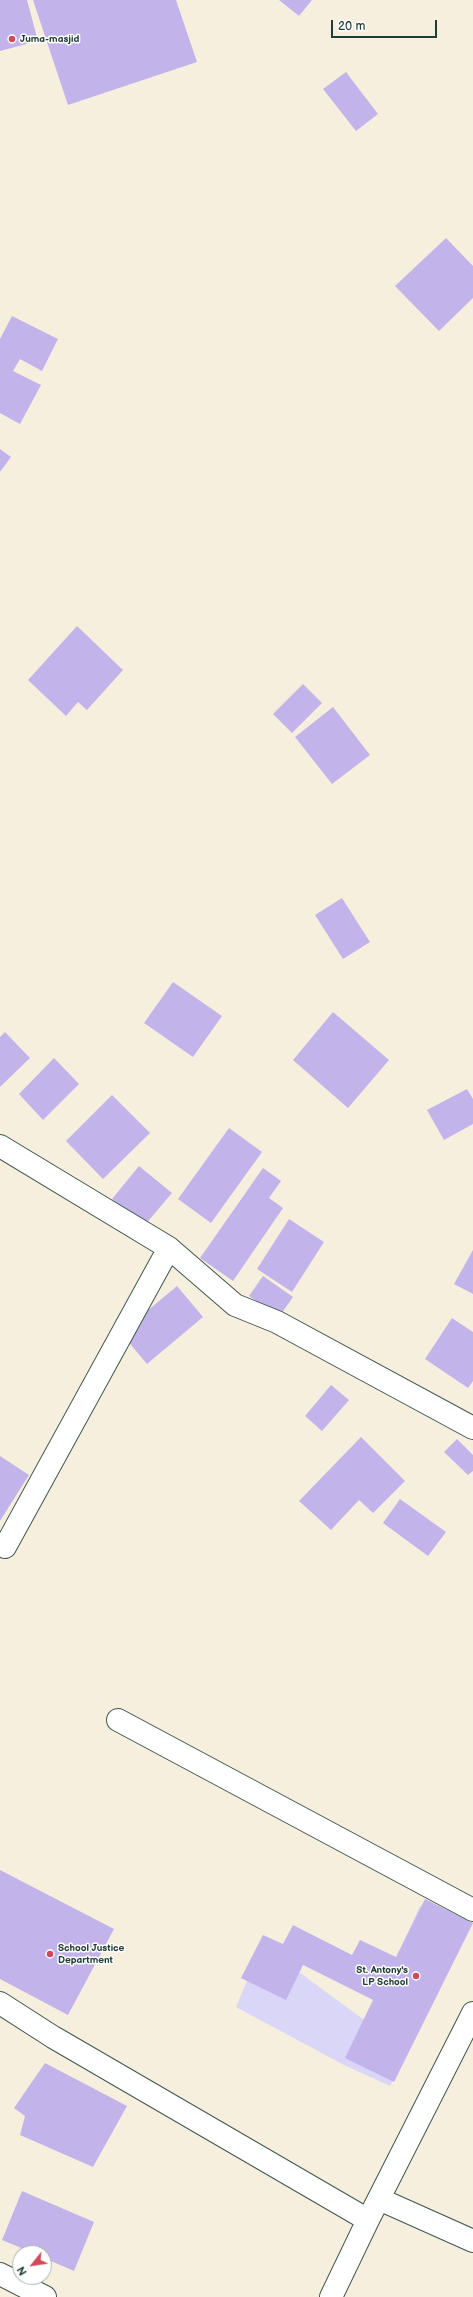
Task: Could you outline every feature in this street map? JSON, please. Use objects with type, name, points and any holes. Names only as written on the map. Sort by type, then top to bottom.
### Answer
[{"type":"street","points":[[0,1146],[169,1248],[235,1305],[277,1322],[473,1428]]},
{"type":"street","points":[[5,1547],[169,1248]]},
{"type":"street","points":[[118,1720],[473,1910]]},
{"type":"street","points":[[0,2003],[60,2041],[368,2220]]},
{"type":"street","points":[[331,2297],[368,2220],[473,2013]]},
{"type":"street","points":[[379,2199],[473,2241]]},
{"type":"street","points":[[0,2274],[45,2297]]},
{"type":"shaded area","name":"St. Antony's LP School","points":[[420,1906],[469,1923],[390,2086],[344,2065],[236,2007],[262,1945],[367,2022]]},
{"type":"building","points":[[0,0],[27,0],[38,41],[0,51]]},
{"type":"building","points":[[33,0],[176,0],[197,62],[68,105]]},
{"type":"building","points":[[279,0],[312,0],[299,16]]},
{"type":"building","points":[[346,72],[378,114],[356,131],[323,89]]},
{"type":"building","points":[[446,238],[473,266],[473,298],[439,331],[395,286]]},
{"type":"building","points":[[12,316],[58,339],[42,371],[20,359],[13,371],[41,385],[20,424],[0,413],[0,339]]},
{"type":"building","points":[[0,449],[11,457],[0,472]]},
{"type":"building","points":[[77,626],[123,670],[87,710],[78,702],[66,716],[28,680]]},
{"type":"building","points":[[303,684],[322,703],[292,733],[273,714]]},
{"type":"building","points":[[333,707],[370,755],[332,784],[295,737]]},
{"type":"building","points":[[342,898],[370,942],[343,959],[315,915]]},
{"type":"building","points":[[173,982],[222,1016],[193,1057],[144,1023]]},
{"type":"building","points":[[333,1012],[389,1060],[348,1108],[293,1060]]},
{"type":"building","points":[[5,1032],[30,1058],[0,1087],[0,1037]]},
{"type":"building","points":[[54,1058],[79,1084],[43,1120],[19,1094]]},
{"type":"building","points":[[467,1089],[473,1099],[473,1124],[444,1140],[427,1110]]},
{"type":"building","points":[[112,1095],[150,1133],[103,1179],[66,1141]]},
{"type":"building","points":[[229,1128],[262,1152],[211,1223],[178,1199]]},
{"type":"building","points":[[139,1166],[172,1193],[144,1226],[112,1199]]},
{"type":"building","points":[[263,1168],[281,1181],[269,1198],[283,1208],[233,1281],[200,1258]]},
{"type":"building","points":[[289,1219],[324,1242],[292,1292],[257,1269]]},
{"type":"building","points":[[473,1250],[473,1294],[454,1284]]},
{"type":"building","points":[[263,1276],[293,1297],[279,1317],[249,1296]]},
{"type":"building","points":[[177,1286],[203,1317],[147,1364],[121,1333]]},
{"type":"building","points":[[452,1318],[473,1332],[473,1381],[468,1388],[425,1359]]},
{"type":"building","points":[[331,1385],[349,1400],[322,1431],[305,1416]]},
{"type":"building","points":[[361,1437],[405,1481],[373,1513],[359,1500],[331,1530],[299,1501]]},
{"type":"building","points":[[457,1439],[473,1455],[473,1471],[468,1475],[444,1452]]},
{"type":"building","points":[[0,1456],[29,1475],[0,1521]]},
{"type":"building","points":[[400,1499],[446,1532],[428,1556],[383,1523]]},
{"type":"building","name":"School Justice Department","points":[[0,1870],[114,1929],[68,2015],[0,1979]]},
{"type":"building","name":"St. Antony's LP School","points":[[425,1899],[473,1923],[394,2082],[345,2058],[373,2000],[303,1965],[286,2000],[241,1978],[263,1935],[283,1944],[293,1925],[352,1955],[360,1940],[396,1957]]},
{"type":"building","points":[[45,2063],[127,2106],[93,2167],[20,2135],[25,2116],[14,2108]]},
{"type":"building","points":[[22,2191],[94,2222],[74,2271],[52,2261],[52,2245],[14,2245],[2,2240]]},
{"type":"place","name":"Juma-masjid","points":[[12,39]]},
{"type":"place","name":"School Justice Department","points":[[50,1954]]},
{"type":"place","name":"St. Antony's LP School","points":[[416,1976]]}]
